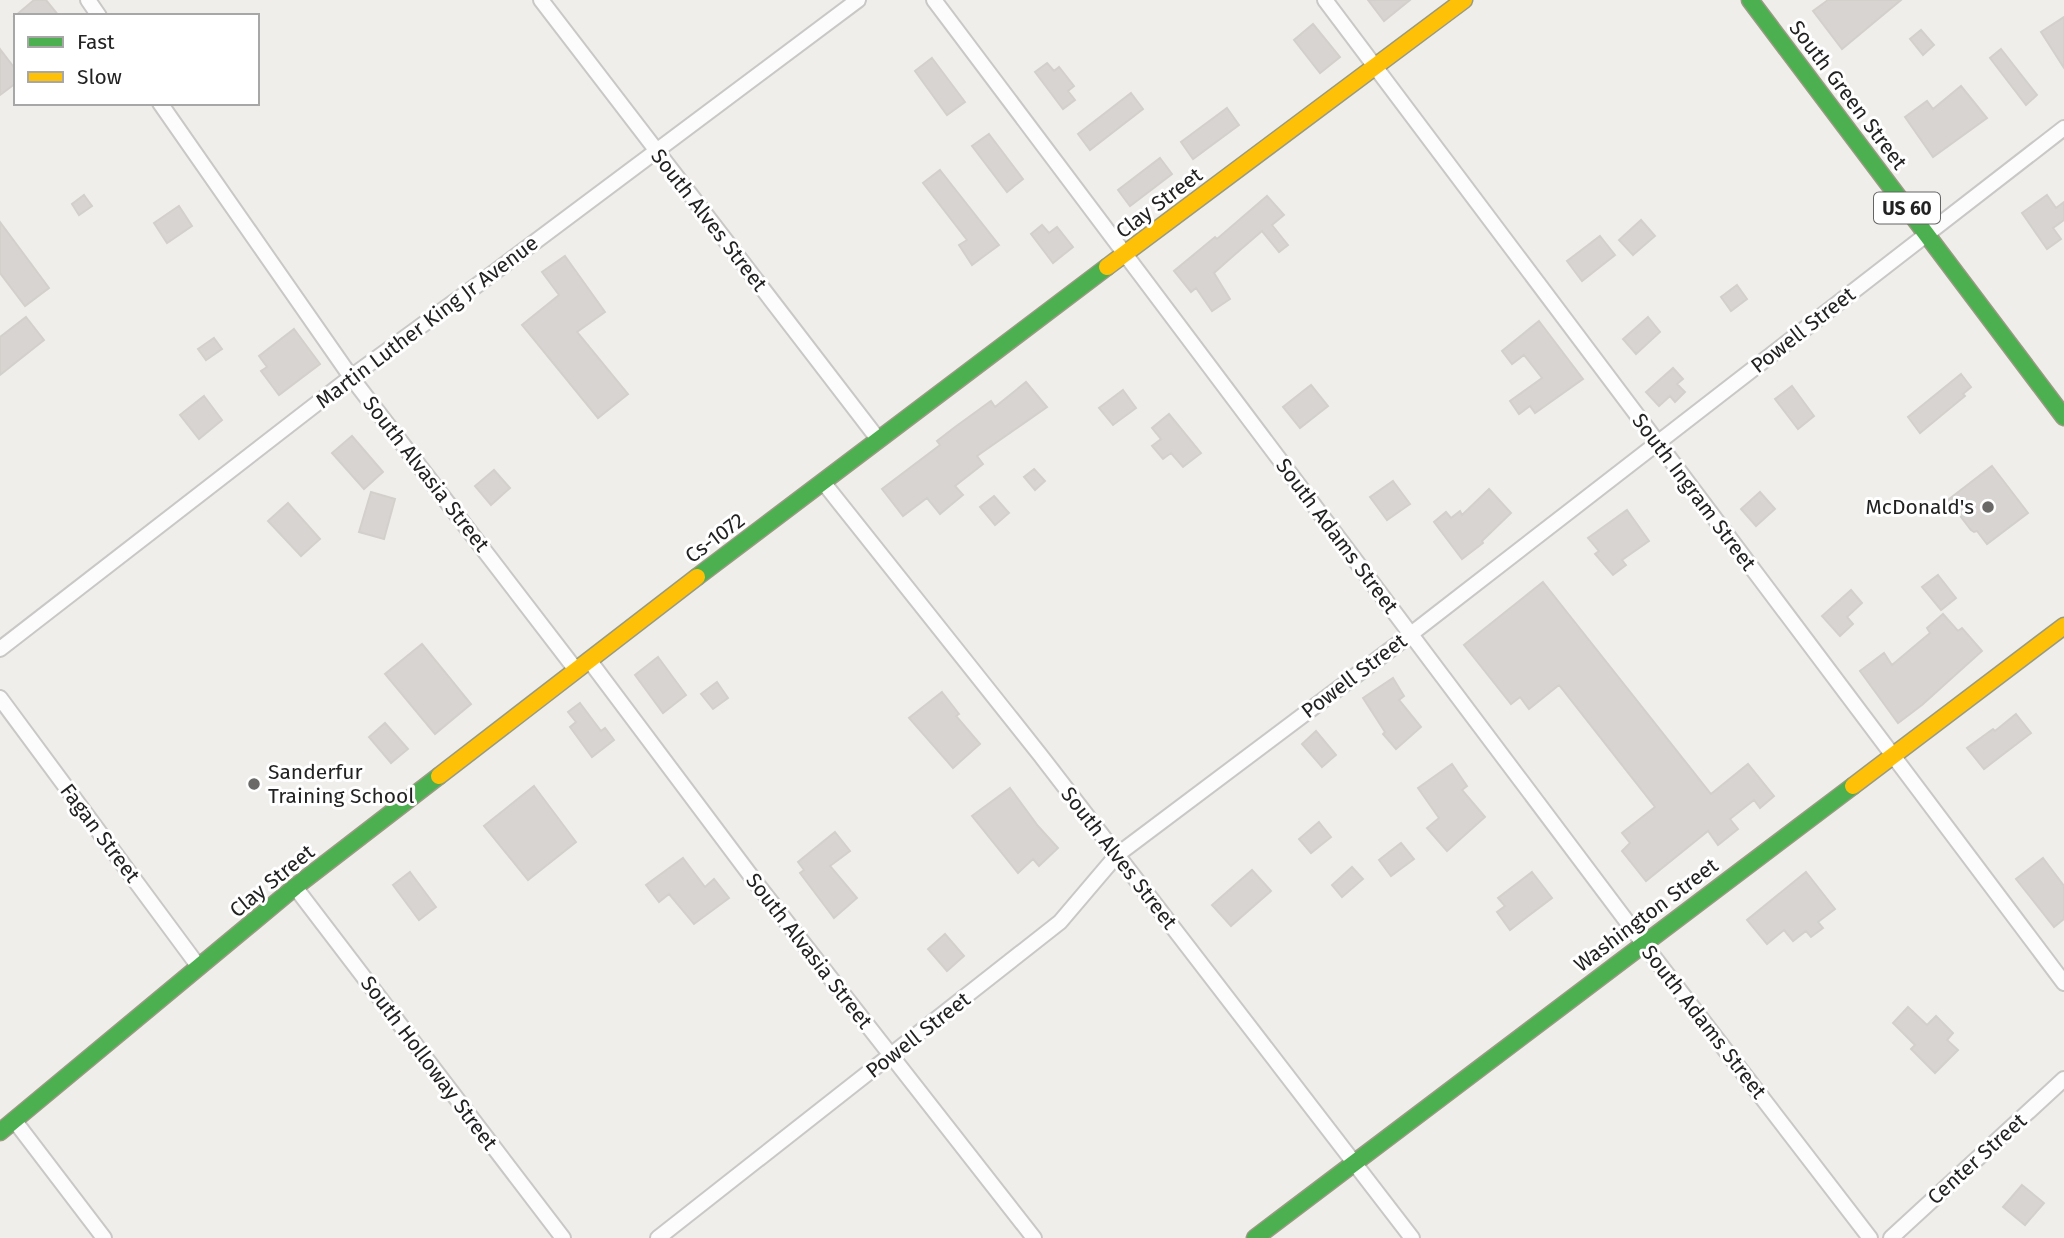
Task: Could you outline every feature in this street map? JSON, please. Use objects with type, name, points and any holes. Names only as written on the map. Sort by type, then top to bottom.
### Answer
[{"type":"street","name":"South Alves Street","points":[[541,0],[878,439]]},
{"type":"street","name":"Martin Luther King Jr Avenue","points":[[0,649],[351,377],[858,0]]},
{"type":"street","name":"South Adams Street","points":[[934,0],[1643,943],[1870,1238]]},
{"type":"street","name":"South Ingram Street","points":[[1325,0],[2064,983]]},
{"type":"street","name":"Clay Street","points":[[878,439],[1464,0]]},
{"type":"street","name":"South Green Street","points":[[1750,0],[2064,417]]},
{"type":"street","name":"South Alvasia Street","points":[[161,105],[351,377],[760,888],[1034,1238]]},
{"type":"street","name":"Powell Street","points":[[658,1238],[1060,922],[1117,855],[1411,634],[2064,128]]},
{"type":"street","name":"Cs-1072","points":[[583,665],[878,439]]},
{"type":"street","name":"South Alves Street","points":[[822,482],[1117,855],[1412,1238]]},
{"type":"street","name":"Washington Street","points":[[1255,1238],[2064,626]]},
{"type":"street","name":"Clay Street","points":[[0,1132],[296,887],[583,665]]},
{"type":"street","name":"Fagan Street","points":[[0,698],[199,967]]},
{"type":"street","name":"South Holloway Street","points":[[296,887],[563,1238]]},
{"type":"street","name":"Center Street","points":[[1891,1238],[2064,1079]]},
{"type":"street","points":[[14,1120],[104,1238]]},
{"type":"building","points":[[34,0],[46,0],[57,14],[17,14]]},
{"type":"building","points":[[1368,0],[1410,0],[1384,21]]},
{"type":"building","points":[[1828,0],[1901,0],[1842,49],[1813,11]]},
{"type":"building","points":[[2064,17],[2064,68],[2041,32]]},
{"type":"building","points":[[1313,24],[1340,57],[1320,73],[1294,40]]},
{"type":"building","points":[[1921,30],[1934,45],[1923,55],[1910,39]]},
{"type":"building","points":[[0,49],[14,67],[14,84],[0,95]]},
{"type":"building","points":[[2001,49],[2037,95],[2026,105],[1990,58]]},
{"type":"building","points":[[932,58],[965,102],[947,115],[915,71]]},
{"type":"building","points":[[1047,63],[1054,71],[1059,67],[1074,86],[1068,91],[1075,100],[1063,109],[1035,72]]},
{"type":"building","points":[[1961,86],[1987,118],[1933,157],[1905,117],[1927,101],[1933,109]]},
{"type":"building","points":[[1131,93],[1143,109],[1090,150],[1078,134]]},
{"type":"building","points":[[1227,108],[1239,125],[1193,159],[1181,142]]},
{"type":"building","points":[[989,134],[1023,179],[1007,192],[972,146]]},
{"type":"building","points":[[1160,158],[1172,174],[1130,206],[1118,190]]},
{"type":"building","points":[[940,170],[999,245],[972,265],[959,245],[967,240],[923,183]]},
{"type":"building","points":[[84,195],[92,206],[79,215],[72,204]]},
{"type":"building","points":[[2047,195],[2056,208],[2064,202],[2064,220],[2053,228],[2061,239],[2047,249],[2022,213]]},
{"type":"building","points":[[1267,196],[1284,215],[1272,225],[1288,245],[1279,252],[1262,231],[1232,257],[1214,273],[1230,299],[1212,311],[1196,288],[1191,292],[1174,271]]},
{"type":"building","points":[[179,206],[192,226],[167,243],[154,223]]},
{"type":"building","points":[[1641,220],[1655,236],[1633,255],[1619,240]]},
{"type":"building","points":[[0,222],[49,288],[25,306],[0,273]]},
{"type":"building","points":[[1042,225],[1049,233],[1057,227],[1073,247],[1053,263],[1031,234]]},
{"type":"building","points":[[1600,236],[1615,255],[1582,281],[1567,261]]},
{"type":"building","points":[[565,256],[605,312],[577,332],[628,394],[598,418],[522,325],[559,295],[542,272]]},
{"type":"building","points":[[1737,285],[1747,299],[1731,311],[1721,297]]},
{"type":"building","points":[[26,317],[44,340],[0,375],[0,337]]},
{"type":"building","points":[[1648,317],[1660,332],[1636,354],[1623,339]]},
{"type":"building","points":[[1539,321],[1583,379],[1535,413],[1530,406],[1519,414],[1510,401],[1542,378],[1524,355],[1512,364],[1502,351]]},
{"type":"building","points":[[294,329],[320,364],[279,395],[261,371],[267,367],[259,356]]},
{"type":"building","points":[[214,338],[222,349],[206,360],[198,349]]},
{"type":"building","points":[[1673,368],[1683,379],[1677,384],[1685,392],[1675,402],[1670,396],[1659,406],[1646,392]]},
{"type":"building","points":[[1961,374],[1971,387],[1963,394],[1965,396],[1920,433],[1908,417]]},
{"type":"building","points":[[1026,382],[1047,407],[977,456],[983,464],[955,486],[963,495],[940,514],[927,498],[903,516],[882,489],[940,445],[937,441],[955,427],[991,401],[995,407]]},
{"type":"building","points":[[1311,385],[1328,406],[1300,428],[1283,407]]},
{"type":"building","points":[[1792,386],[1814,416],[1798,429],[1775,399]]},
{"type":"building","points":[[1123,390],[1136,408],[1113,425],[1099,408]]},
{"type":"building","points":[[204,396],[222,420],[199,439],[180,415]]},
{"type":"building","points":[[1169,414],[1201,453],[1183,467],[1171,453],[1163,459],[1152,446],[1161,439],[1152,428]]},
{"type":"building","points":[[352,436],[383,472],[364,489],[332,453]]},
{"type":"building","name":"McDonald's","points":[[1992,466],[2028,513],[1987,544],[1977,531],[1971,530],[1948,500]]},
{"type":"building","points":[[1034,469],[1045,481],[1035,490],[1024,477]]},
{"type":"building","points":[[494,470],[510,488],[491,505],[475,486]]},
{"type":"building","points":[[1393,481],[1410,504],[1387,520],[1370,497]]},
{"type":"building","points":[[1489,489],[1511,513],[1483,543],[1462,559],[1434,522],[1446,512],[1451,518],[1460,511],[1462,515]]},
{"type":"building","points":[[371,492],[395,499],[384,539],[359,532]]},
{"type":"building","points":[[1760,492],[1775,509],[1756,526],[1741,509]]},
{"type":"building","points":[[994,496],[1009,513],[995,525],[980,507]]},
{"type":"building","points":[[288,503],[320,539],[301,556],[268,521]]},
{"type":"building","points":[[1627,510],[1649,541],[1622,560],[1626,565],[1613,575],[1595,554],[1599,551],[1588,538]]},
{"type":"building","points":[[1938,575],[1956,598],[1941,610],[1922,587]]},
{"type":"building","points":[[1543,582],[1711,794],[1748,764],[1774,796],[1760,808],[1754,800],[1730,819],[1738,829],[1718,845],[1708,831],[1646,881],[1622,851],[1630,843],[1622,833],[1655,807],[1559,685],[1529,709],[1520,697],[1511,704],[1464,645]]},
{"type":"building","points":[[1851,590],[1862,603],[1847,617],[1853,624],[1840,636],[1822,616]]},
{"type":"building","points":[[1943,614],[1958,631],[1962,628],[1982,651],[1898,723],[1860,671],[1884,653],[1892,665],[1930,633],[1927,628]]},
{"type":"building","points":[[422,644],[471,704],[435,734],[385,674]]},
{"type":"building","points":[[658,657],[686,695],[663,713],[635,675]]},
{"type":"building","points":[[1393,678],[1404,696],[1399,700],[1421,727],[1396,749],[1383,734],[1385,732],[1363,698]]},
{"type":"building","points":[[717,682],[728,698],[713,709],[701,694]]},
{"type":"building","points":[[942,692],[959,714],[956,716],[980,744],[953,768],[909,718]]},
{"type":"building","points":[[580,703],[601,731],[605,728],[614,740],[592,757],[570,727],[576,722],[568,712]]},
{"type":"building","points":[[2016,714],[2031,733],[1984,769],[1967,748]]},
{"type":"building","points":[[385,723],[408,749],[391,763],[369,737]]},
{"type":"building","points":[[1316,731],[1336,755],[1322,767],[1302,744]]},
{"type":"building","points":[[1452,764],[1467,786],[1462,790],[1485,817],[1447,851],[1427,828],[1439,818],[1418,788]]},
{"type":"building","points":[[534,786],[576,842],[528,880],[484,826]]},
{"type":"building","points":[[1010,788],[1058,848],[1039,866],[1033,859],[1018,873],[972,816]]},
{"type":"building","points":[[1319,822],[1331,837],[1311,853],[1299,839]]},
{"type":"building","points":[[835,832],[850,851],[830,866],[857,898],[834,918],[800,873],[804,870],[798,862]]},
{"type":"building","points":[[1401,843],[1414,859],[1391,876],[1379,860]]},
{"type":"building","points":[[683,858],[705,887],[714,879],[729,898],[694,924],[669,894],[659,902],[646,885]]},
{"type":"building","points":[[2043,858],[2064,886],[2064,919],[2054,927],[2016,879]]},
{"type":"building","points":[[1352,867],[1363,879],[1342,897],[1332,885]]},
{"type":"building","points":[[1252,870],[1271,891],[1231,926],[1212,905]]},
{"type":"building","points":[[410,872],[436,907],[419,920],[393,885]]},
{"type":"building","points":[[1532,872],[1552,898],[1510,930],[1497,912],[1505,906],[1498,898]]},
{"type":"building","points":[[1806,872],[1835,909],[1818,922],[1823,928],[1811,937],[1806,931],[1793,941],[1784,930],[1767,944],[1747,920]]},
{"type":"building","points":[[945,934],[964,956],[947,971],[928,949]]},
{"type":"building","points":[[1908,1007],[1927,1025],[1936,1016],[1953,1033],[1947,1040],[1958,1050],[1935,1073],[1911,1049],[1915,1045],[1893,1023]]},
{"type":"building","points":[[2022,1185],[2044,1203],[2025,1225],[2003,1207]]},
{"type":"traffic: fast","points":[[1750,0],[2064,417]]},
{"type":"traffic: fast","points":[[697,577],[1107,267]]},
{"type":"traffic: fast","points":[[0,1132],[295,887],[439,776]]},
{"type":"traffic: fast","points":[[1255,1238],[1853,786]]},
{"type":"traffic: slow","points":[[1107,267],[1464,0]]},
{"type":"traffic: slow","points":[[439,776],[697,577]]},
{"type":"traffic: slow","points":[[1853,786],[2064,626]]},
{"type":"place","name":"McDonald's","points":[[1988,507]]},
{"type":"place","name":"Sanderfur Training School","points":[[254,784]]}]
